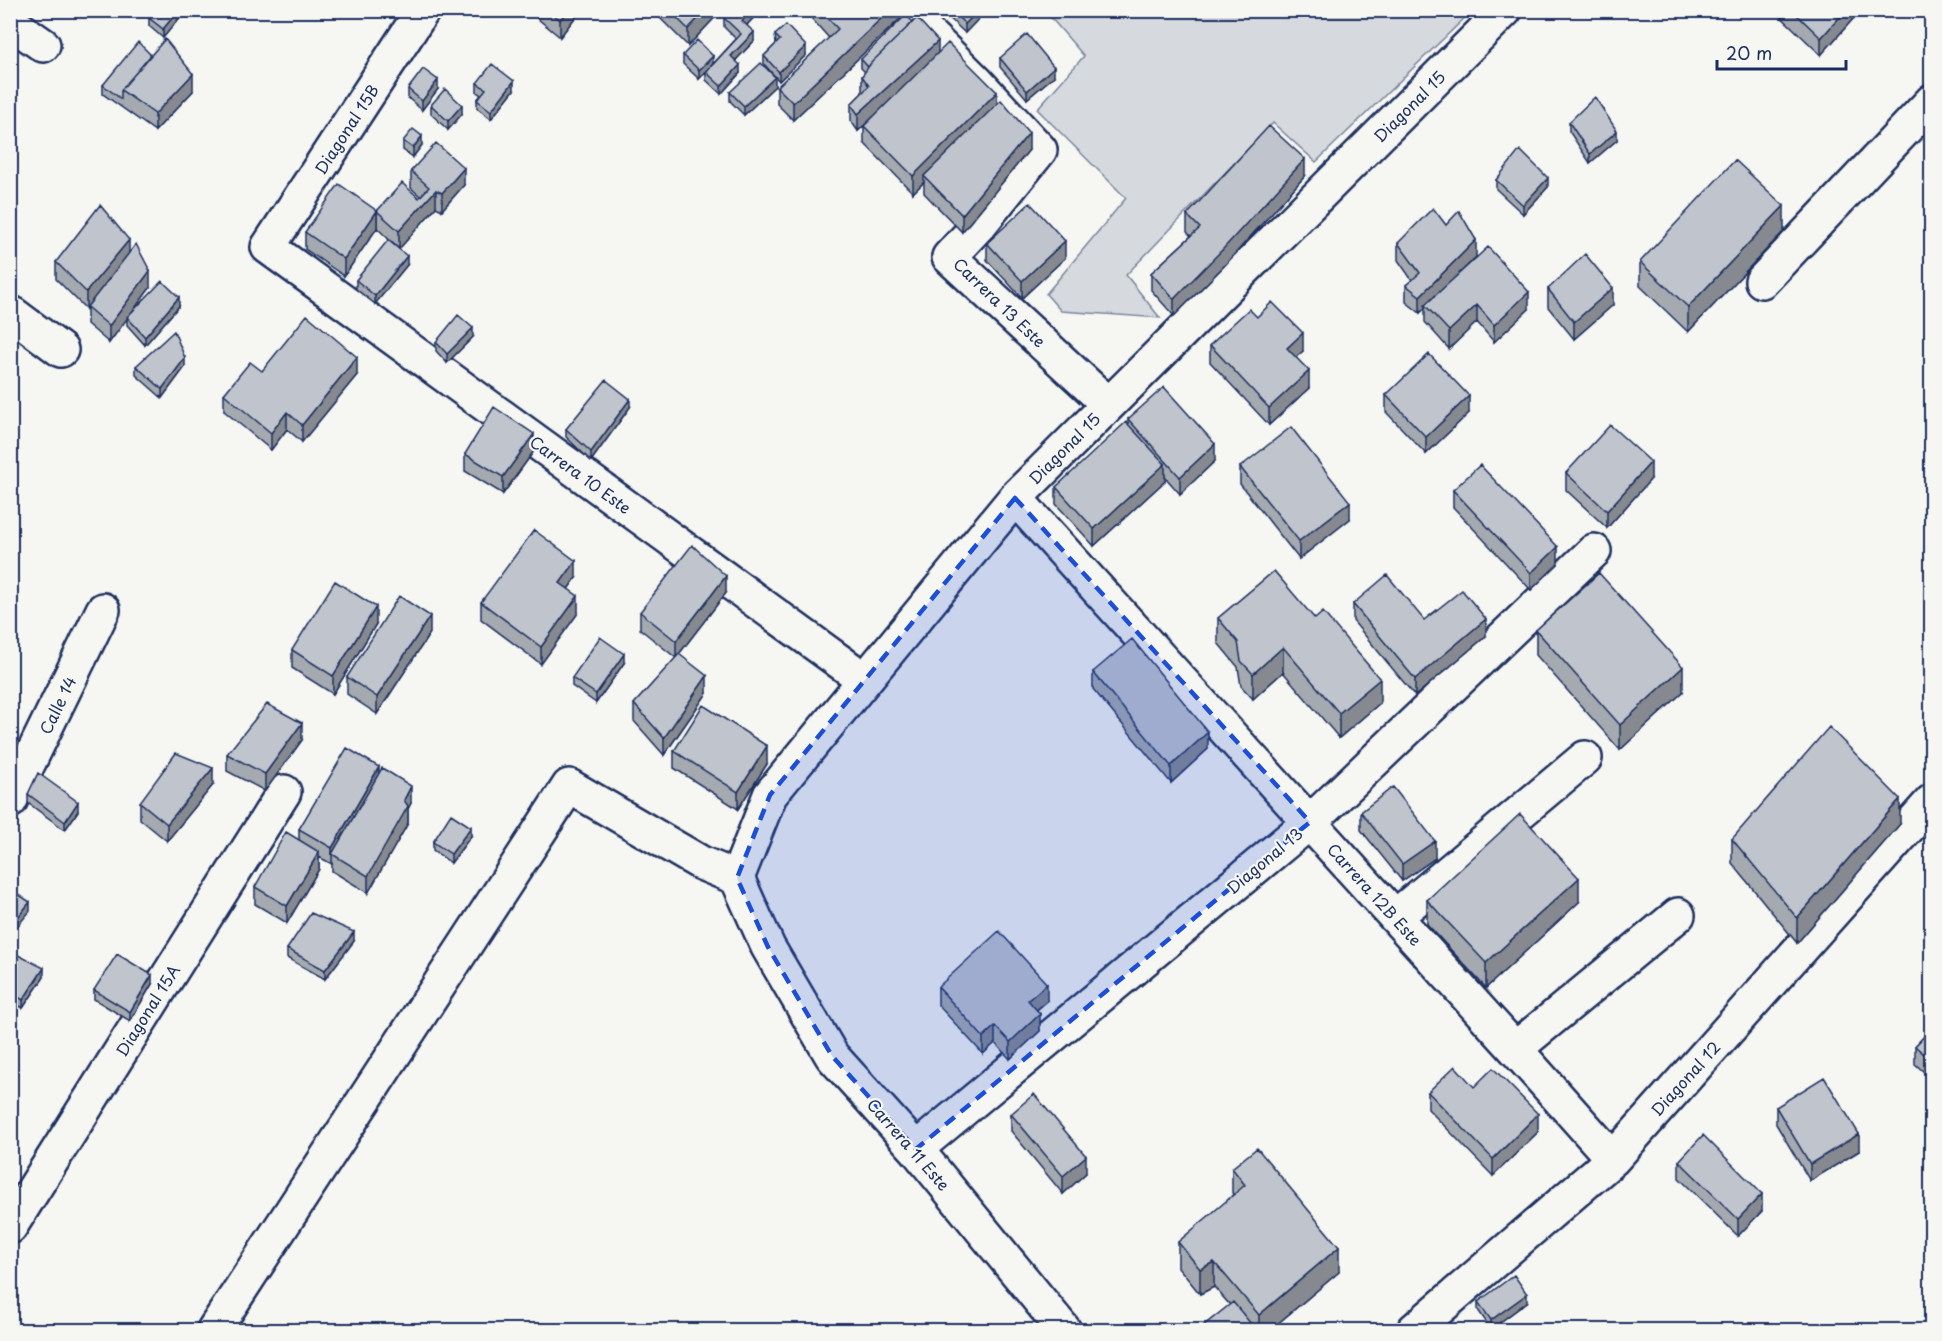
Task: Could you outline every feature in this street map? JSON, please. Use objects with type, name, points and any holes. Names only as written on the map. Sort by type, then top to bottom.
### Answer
[{"type":"street","name":"Diagonal 15B","points":[[268,247],[423,10]]},
{"type":"street","name":"Carrera 13 Este","points":[[903,10],[976,81],[1040,150],[980,224],[949,257],[1108,404]]},
{"type":"street","name":"Diagonal 15","points":[[737,878],[770,795],[1015,498],[1505,10]]},
{"type":"street","points":[[10,22],[43,45]]},
{"type":"street","points":[[1762,281],[1932,101]]},
{"type":"street","name":"Carrera 10 Este","points":[[268,247],[865,680]]},
{"type":"street","points":[[10,312],[61,350]]},
{"type":"street","name":"Carrera 12B Este","points":[[1015,498],[1613,1159]]},
{"type":"street","name":"Diagonal 13","points":[[916,1149],[1310,822],[1594,551]]},
{"type":"street","name":"Calle 14","points":[[10,801],[103,610]]},
{"type":"street","points":[[1395,917],[1585,758]]},
{"type":"street","points":[[214,1330],[569,786],[701,863],[737,878]]},
{"type":"street","name":"Diagonal 15A","points":[[10,1227],[284,792]]},
{"type":"street","name":"Diagonal 12","points":[[1414,1330],[1613,1159],[1932,801]]},
{"type":"street","name":"Carrera 11 Este","points":[[737,878],[768,947],[832,1056],[916,1149],[1064,1330]]},
{"type":"street","points":[[1515,1048],[1678,915]]},
{"type":"highlighted area","points":[[1015,498],[1310,822],[916,1149],[832,1056],[768,947],[737,878],[770,795]]},
{"type":"shaded area","points":[[1045,11],[1472,11],[1316,162],[1273,123],[1126,275],[1160,318],[1061,311],[1046,294],[1126,198],[1037,109],[1084,56]]},
{"type":"building","points":[[155,10],[179,10],[163,29],[149,18]]},
{"type":"building","points":[[548,10],[568,10],[560,20]]},
{"type":"building","points":[[669,10],[706,10],[688,29]]},
{"type":"building","points":[[731,10],[752,10],[742,21],[754,32],[731,56],[740,65],[721,86],[706,72],[741,34],[724,18]]},
{"type":"building","points":[[820,10],[890,10],[793,103],[777,87],[838,29]]},
{"type":"building","points":[[951,10],[979,10],[965,24]]},
{"type":"building","points":[[1792,10],[1846,10],[1821,38]]},
{"type":"building","points":[[906,15],[913,22],[868,67],[861,59]]},
{"type":"building","points":[[917,18],[938,41],[858,114],[851,104],[869,86],[862,76],[871,63]]},
{"type":"building","points":[[786,25],[806,46],[779,72],[764,56],[780,40],[775,35]]},
{"type":"building","points":[[1027,34],[1054,67],[1027,91],[1000,58]]},
{"type":"building","points":[[165,39],[193,74],[155,114],[121,90]]},
{"type":"building","points":[[697,40],[713,56],[699,70],[683,55]]},
{"type":"building","points":[[138,42],[151,55],[121,90],[121,99],[103,85]]},
{"type":"building","points":[[948,43],[997,92],[913,176],[864,126]]},
{"type":"building","points":[[761,63],[775,77],[744,106],[730,92]]},
{"type":"building","points":[[492,64],[514,81],[491,111],[477,100],[486,89],[477,83]]},
{"type":"building","points":[[423,69],[438,80],[422,101],[408,89]]},
{"type":"building","points":[[445,89],[462,105],[448,121],[431,105]]},
{"type":"building","points":[[1595,97],[1617,131],[1590,154],[1569,122]]},
{"type":"building","points":[[1001,100],[1029,133],[962,215],[924,176]]},
{"type":"building","points":[[1269,126],[1305,159],[1174,299],[1151,273],[1200,228],[1187,215]]},
{"type":"building","points":[[413,129],[422,136],[413,148],[403,141]]},
{"type":"building","points":[[10,130],[16,135],[10,143]]},
{"type":"building","points":[[436,143],[464,168],[442,193],[436,190],[399,231],[377,211],[402,183],[419,198],[429,187],[411,171]]},
{"type":"building","points":[[1520,150],[1548,178],[1523,205],[1496,180]]},
{"type":"building","points":[[1735,160],[1784,206],[1688,307],[1640,262]]},
{"type":"building","points":[[339,184],[377,211],[344,259],[305,232]]},
{"type":"building","points":[[1030,203],[1065,241],[1022,281],[987,243]]},
{"type":"building","points":[[100,205],[129,240],[86,292],[56,262]]},
{"type":"building","points":[[1433,208],[1446,225],[1459,211],[1476,240],[1420,296],[1406,285],[1420,273],[1398,243]]},
{"type":"building","points":[[388,240],[407,256],[375,296],[356,280]]},
{"type":"building","points":[[136,244],[150,271],[109,326],[87,307]]},
{"type":"building","points":[[1488,247],[1529,292],[1494,325],[1477,305],[1449,331],[1425,305]]},
{"type":"building","points":[[1585,254],[1613,288],[1574,322],[1548,289]]},
{"type":"building","points":[[162,281],[179,297],[145,337],[127,317]]},
{"type":"building","points":[[1272,302],[1303,333],[1287,348],[1309,371],[1269,408],[1210,345],[1249,309],[1257,317]]},
{"type":"building","points":[[307,315],[357,357],[302,425],[287,412],[271,433],[224,394],[250,362],[262,371]]},
{"type":"building","points":[[458,315],[473,328],[447,354],[436,342]]},
{"type":"building","points":[[174,331],[185,358],[162,389],[136,366]]},
{"type":"building","points":[[1429,354],[1469,396],[1426,437],[1386,395]]},
{"type":"building","points":[[606,380],[630,399],[591,452],[566,429]]},
{"type":"building","points":[[1164,387],[1215,444],[1180,477],[1128,419]]},
{"type":"building","points":[[494,407],[534,434],[503,477],[465,454]]},
{"type":"building","points":[[1126,422],[1165,464],[1094,529],[1056,487]]},
{"type":"building","points":[[1610,425],[1651,462],[1607,511],[1566,473]]},
{"type":"building","points":[[1291,427],[1350,502],[1299,541],[1240,467]]},
{"type":"building","points":[[1480,465],[1558,547],[1531,573],[1453,490]]},
{"type":"building","points":[[534,530],[576,561],[560,583],[578,596],[541,647],[481,602]]},
{"type":"building","points":[[692,545],[726,576],[676,641],[640,612]]},
{"type":"building","points":[[1274,571],[1315,619],[1323,612],[1380,679],[1339,713],[1283,647],[1253,674],[1241,661],[1238,642],[1218,618]]},
{"type":"building","points":[[1599,573],[1683,667],[1620,725],[1536,630]]},
{"type":"building","points":[[1387,575],[1424,620],[1462,590],[1486,619],[1415,679],[1353,604]]},
{"type":"building","points":[[335,581],[376,607],[333,676],[292,650]]},
{"type":"building","points":[[399,596],[430,616],[377,697],[347,677]]},
{"type":"building","points":[[600,637],[624,654],[596,694],[572,678]]},
{"type":"building","points":[[1132,639],[1208,732],[1171,766],[1093,672]]},
{"type":"building","points":[[679,654],[707,676],[664,738],[634,704]]},
{"type":"building","points":[[267,704],[302,723],[265,774],[227,754]]},
{"type":"building","points":[[703,705],[767,746],[738,792],[674,751]]},
{"type":"building","points":[[1829,727],[1900,799],[1797,918],[1732,839]]},
{"type":"building","points":[[347,748],[379,767],[332,848],[299,829]]},
{"type":"building","points":[[176,753],[213,768],[167,824],[140,802]]},
{"type":"building","points":[[382,768],[411,786],[404,800],[408,806],[368,876],[332,854]]},
{"type":"building","points":[[38,773],[78,802],[65,822],[28,794]]},
{"type":"building","points":[[1393,787],[1435,841],[1402,864],[1361,812]]},
{"type":"building","points":[[451,814],[471,827],[451,854],[433,842]]},
{"type":"building","points":[[1520,814],[1579,878],[1486,963],[1427,900]]},
{"type":"building","points":[[286,832],[319,852],[287,906],[255,887]]},
{"type":"building","points":[[10,889],[30,902],[10,927]]},
{"type":"building","points":[[311,913],[354,932],[325,970],[287,949]]},
{"type":"building","points":[[999,931],[1047,984],[1028,1000],[1040,1014],[1010,1042],[995,1026],[983,1037],[938,987]]},
{"type":"building","points":[[10,951],[44,968],[23,1000],[10,992]]},
{"type":"building","points":[[117,954],[152,975],[130,1012],[94,990]]},
{"type":"building","points":[[1932,1028],[1932,1061],[1915,1046]]},
{"type":"building","points":[[1455,1066],[1474,1087],[1493,1068],[1538,1114],[1493,1159],[1428,1092]]},
{"type":"building","points":[[1824,1077],[1859,1134],[1810,1164],[1776,1107]]},
{"type":"building","points":[[1034,1094],[1086,1156],[1063,1176],[1011,1114]]},
{"type":"building","points":[[1703,1135],[1762,1194],[1738,1219],[1679,1161]]},
{"type":"building","points":[[1257,1148],[1339,1247],[1259,1315],[1214,1262],[1200,1269],[1178,1242],[1245,1185],[1232,1168]]},
{"type":"building","points":[[1514,1275],[1527,1294],[1491,1320],[1478,1302]]},
{"type":"building","points":[[1233,1302],[1256,1330],[1198,1330]]}]
